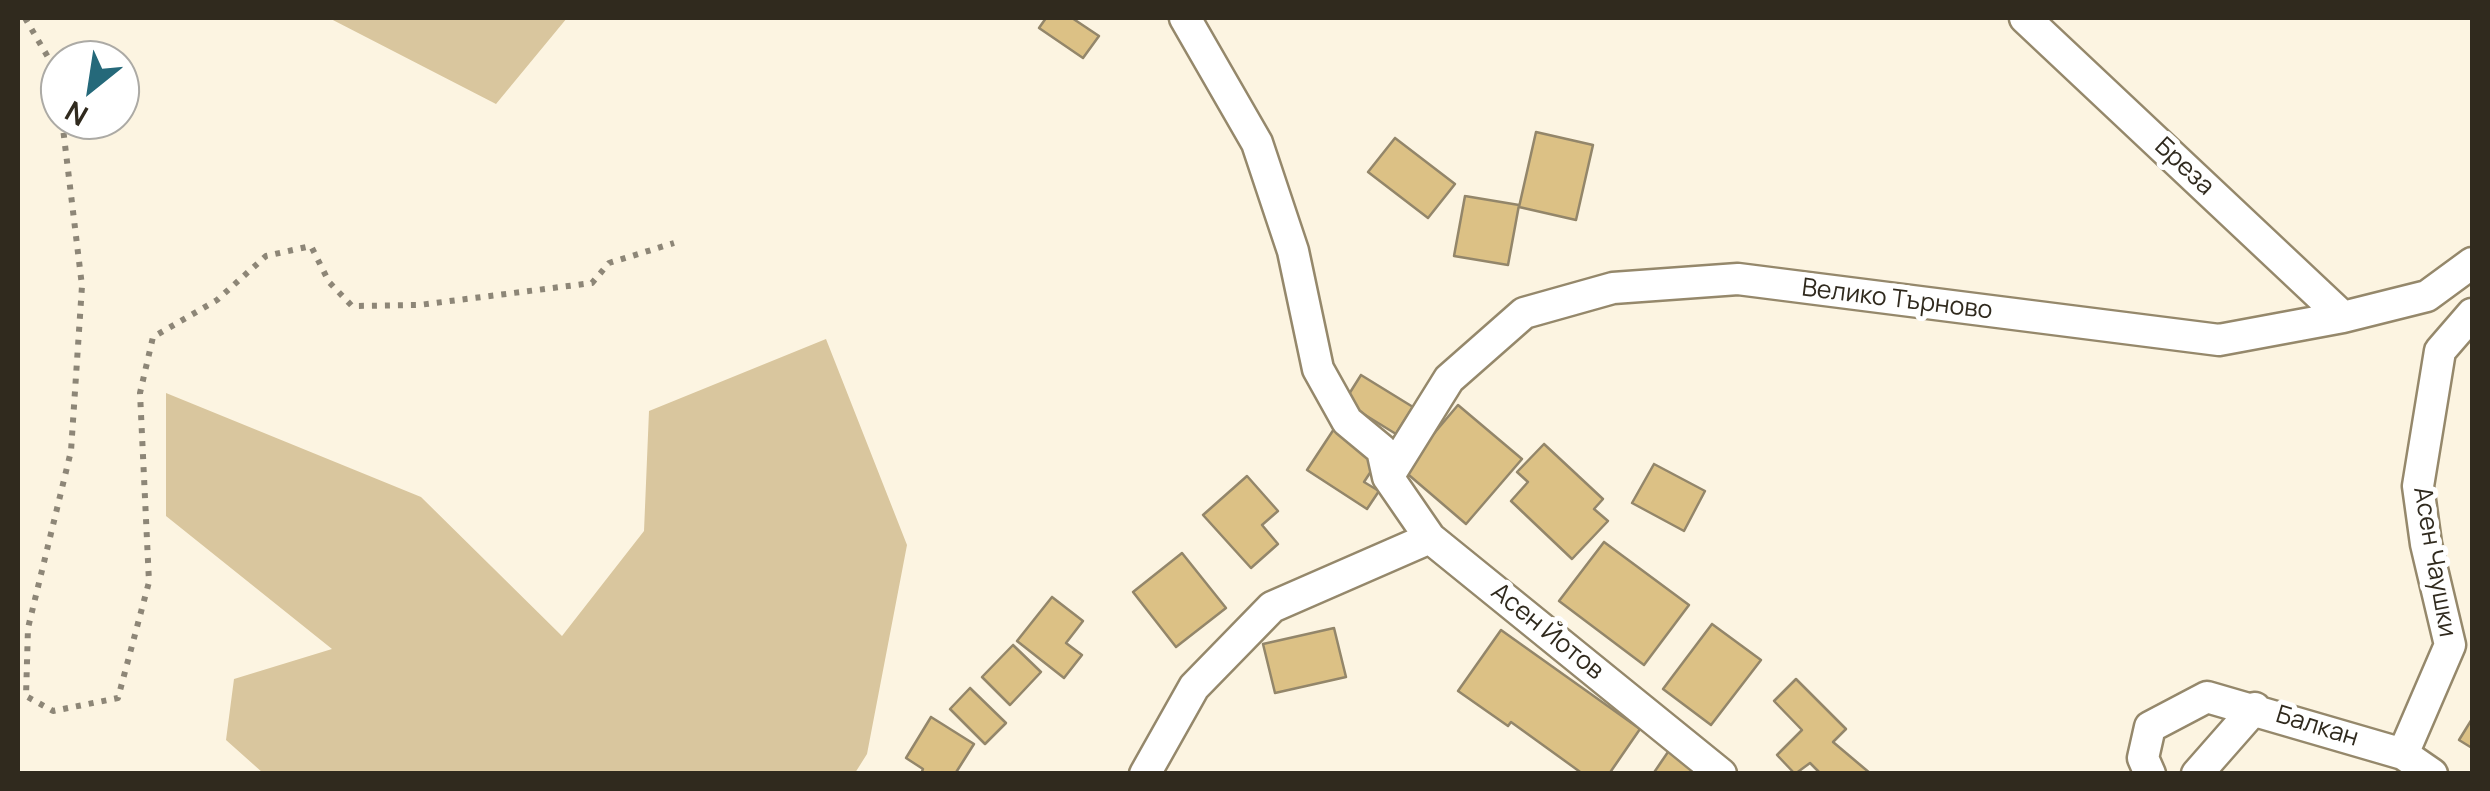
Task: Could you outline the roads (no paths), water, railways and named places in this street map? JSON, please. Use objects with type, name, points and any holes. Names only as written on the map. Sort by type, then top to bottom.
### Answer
[{"type":"street","name":"Асен Йотов","points":[[1185,18],[1257,143],[1294,251],[1318,369],[1347,420],[1382,450],[1388,477],[1430,538],[1720,774]]},
{"type":"street","name":"Бреза","points":[[2025,18],[2343,317]]},
{"type":"street","name":"Велико Търново","points":[[1388,477],[1449,379],[1524,313],[1613,288],[1738,279],[2219,340],[2343,317],[2427,296],[2472,262]]},
{"type":"street","name":"Асен Чаушки","points":[[2404,754],[2450,644],[2426,544],[2418,486],[2440,351],[2472,314]]},
{"type":"street","points":[[1145,774],[1194,687],[1272,607],[1430,538]]},
{"type":"street","name":"Балкан","points":[[2150,774],[2143,758],[2150,727],[2208,697],[2404,754],[2432,774]]},
{"type":"street","points":[[2196,774],[2255,708]]}]
